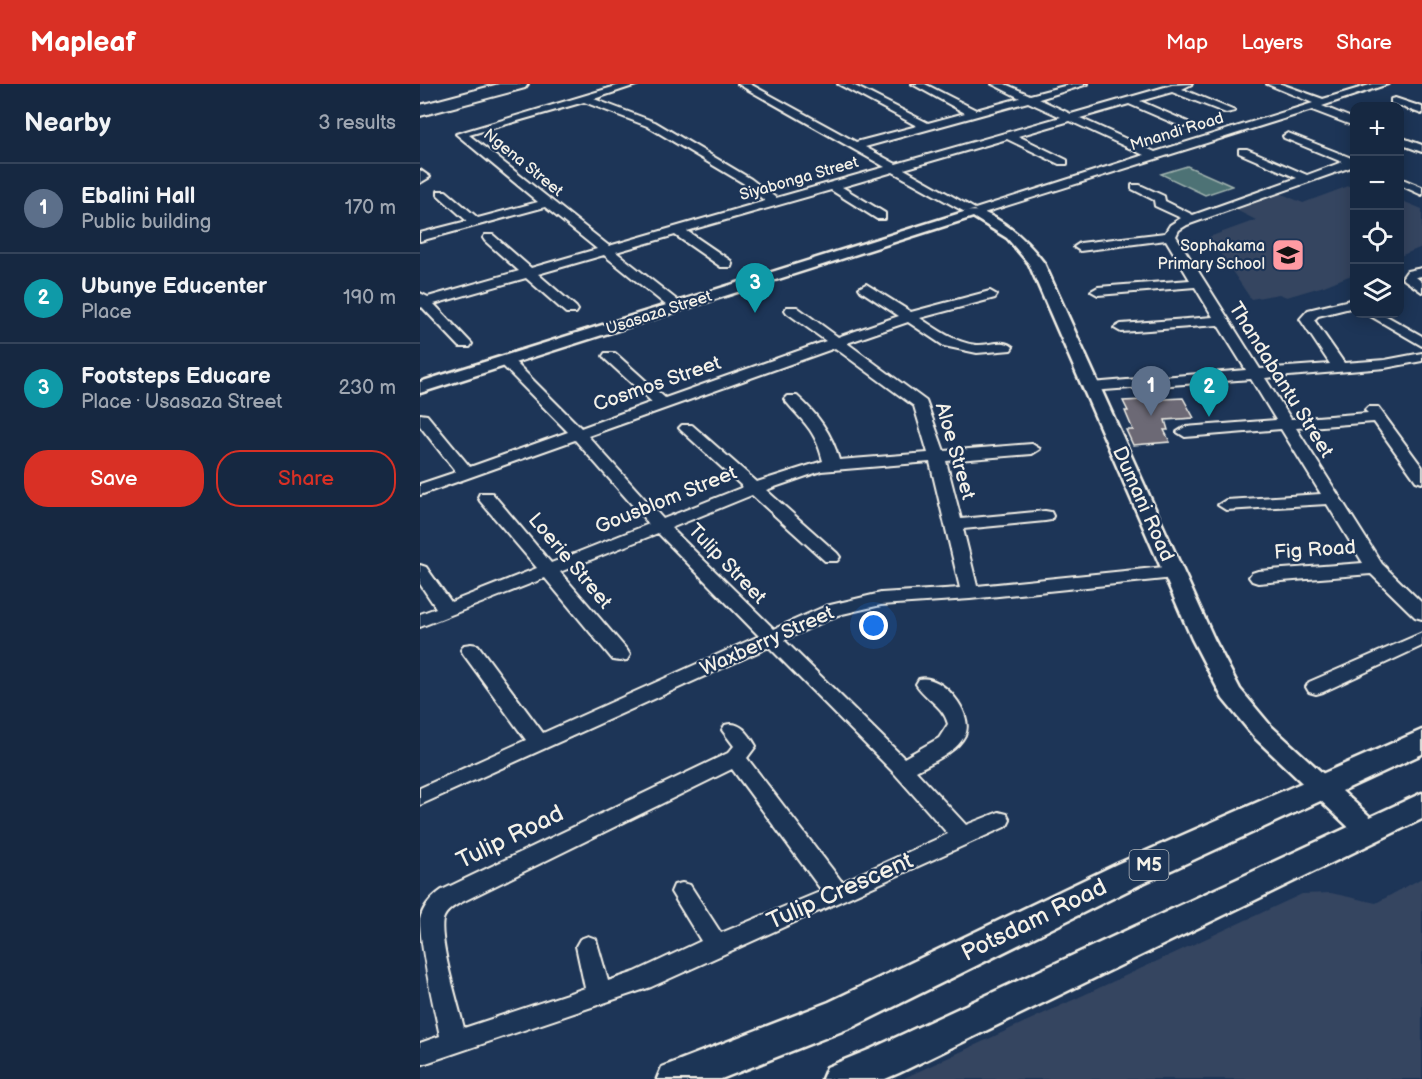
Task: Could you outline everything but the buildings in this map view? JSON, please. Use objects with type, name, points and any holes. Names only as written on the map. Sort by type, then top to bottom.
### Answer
[{"type":"highway","points":[[420,99],[475,84]]},
{"type":"highway","points":[[420,111],[519,84]]},
{"type":"main road","name":"Potsdam Road","points":[[676,1079],[842,1014],[1129,874],[1422,741]]},
{"type":"main road","points":[[841,1079],[885,1061],[1422,805]]},
{"type":"street","name":"Ngena Street","points":[[634,84],[461,134],[677,307]]},
{"type":"street","name":"Dumani Road","points":[[743,84],[1012,235],[1036,263],[1174,572],[1231,693],[1263,732],[1370,831]]},
{"type":"street","points":[[843,84],[926,126]]},
{"type":"street","points":[[917,84],[976,114]]},
{"type":"street","points":[[997,84],[1155,156]]},
{"type":"street","points":[[855,146],[1083,84]]},
{"type":"street","name":"Siyabonga Street","points":[[422,301],[895,169],[1186,84]]},
{"type":"street","points":[[1272,84],[1324,103]]},
{"type":"street","name":"Mnandi Road","points":[[974,213],[1383,84]]},
{"type":"street","points":[[1172,88],[1230,111]]},
{"type":"street","points":[[584,98],[644,120],[747,181],[775,203]]},
{"type":"street","points":[[1129,100],[1184,124]]},
{"type":"street","points":[[1395,101],[1422,111]]},
{"type":"street","points":[[1312,106],[1350,121]]},
{"type":"street","points":[[1008,135],[1063,162]]},
{"type":"street","points":[[1288,136],[1350,160]]},
{"type":"street","points":[[1404,142],[1422,138]]},
{"type":"street","points":[[1404,144],[1422,149]]},
{"type":"street","points":[[1243,151],[1308,178]]},
{"type":"street","points":[[1080,247],[1130,239],[1170,236],[1174,228],[1192,219],[1350,163]]},
{"type":"street","points":[[1404,183],[1421,181]]},
{"type":"street","points":[[1404,183],[1422,190]]},
{"type":"street","points":[[833,186],[881,216]]},
{"type":"street","points":[[1136,187],[1160,199],[1159,203],[1192,219]]},
{"type":"street","points":[[442,193],[477,222]]},
{"type":"street","points":[[420,237],[547,203]]},
{"type":"street","name":"Usasaza Street","points":[[420,388],[974,213]]},
{"type":"street","points":[[677,230],[726,264]]},
{"type":"street","name":"Thandabantu Street","points":[[1170,236],[1287,423],[1330,499],[1375,568],[1422,613]]},
{"type":"street","points":[[489,238],[571,310]]},
{"type":"street","points":[[1422,272],[1409,277],[1422,288]]},
{"type":"street","points":[[1098,291],[1199,283]]},
{"type":"street","points":[[866,288],[936,336],[958,346],[976,349],[1006,347]]},
{"type":"street","points":[[1340,293],[1350,299]]},
{"type":"street","name":"Cosmos Street","points":[[420,490],[908,317],[990,295]]},
{"type":"street","points":[[422,301],[465,344]]},
{"type":"street","points":[[1339,367],[1307,319],[1313,313],[1350,303]]},
{"type":"street","name":"Aloe Street","points":[[792,310],[839,342],[921,404],[937,456],[970,593]]},
{"type":"street","points":[[1381,318],[1422,342]]},
{"type":"street","points":[[1121,328],[1222,321]]},
{"type":"street","points":[[610,356],[663,405]]},
{"type":"street","points":[[1091,387],[1385,364],[1422,357]]},
{"type":"street","name":"Tulip Street","points":[[506,361],[578,434],[661,527],[771,639]]},
{"type":"street","points":[[792,399],[813,419],[823,433],[832,463]]},
{"type":"street","points":[[1185,432],[1375,413],[1422,478]]},
{"type":"street","points":[[422,418],[466,473]]},
{"type":"street","points":[[687,428],[831,557]]},
{"type":"street","name":"Gousblom Street","points":[[420,621],[754,489],[832,463],[1032,449]]},
{"type":"street","name":"Loerie Street","points":[[486,497],[620,655]]},
{"type":"street","points":[[1226,505],[1330,499]]},
{"type":"street","points":[[953,525],[1046,516]]},
{"type":"street","name":"Fig Road","points":[[1258,577],[1375,568]]},
{"type":"street","points":[[420,571],[447,610]]},
{"type":"street","name":"Waxberry Street","points":[[420,797],[833,610],[881,600],[1174,572]]},
{"type":"street","points":[[771,639],[902,770],[962,835]]},
{"type":"street","points":[[1316,687],[1422,639]]},
{"type":"street","points":[[471,650],[539,743]]},
{"type":"street","points":[[902,770],[950,742],[957,729],[958,719],[954,708],[946,698],[926,684]]},
{"type":"street","points":[[732,730],[746,746],[735,758],[838,894]]},
{"type":"street","name":"Tulip Road","points":[[454,1042],[430,933],[430,919],[435,909],[450,897],[735,758]]},
{"type":"street","name":"Tulip Crescent","points":[[420,1054],[642,980],[716,945],[838,894],[999,819]]},
{"type":"street","points":[[682,892],[716,945]]},
{"type":"street","points":[[588,946],[599,995]]},
{"type":"shaded area","name":"Sophakama Primary School","points":[[1350,185],[1350,276],[1287,297],[1279,294],[1251,299],[1209,237],[1256,220],[1236,210],[1282,194],[1303,203]]},
{"type":"shaded area","points":[[1404,202],[1422,209],[1422,247],[1404,254]]},
{"type":"shaded area","points":[[1422,878],[1422,1079],[902,1079],[1302,894],[1331,893],[1376,903]]},
{"type":"green space","points":[[1187,166],[1232,186],[1205,195],[1161,174]]},
{"type":"place","name":"Sophakama Primary School","points":[[1288,255]]},
{"type":"place","name":"Footsteps Educare","points":[[755,313]]},
{"type":"place","name":"Ebalini Hall","points":[[1151,416]]},
{"type":"place","name":"Ubunye Educenter","points":[[1209,417]]}]
